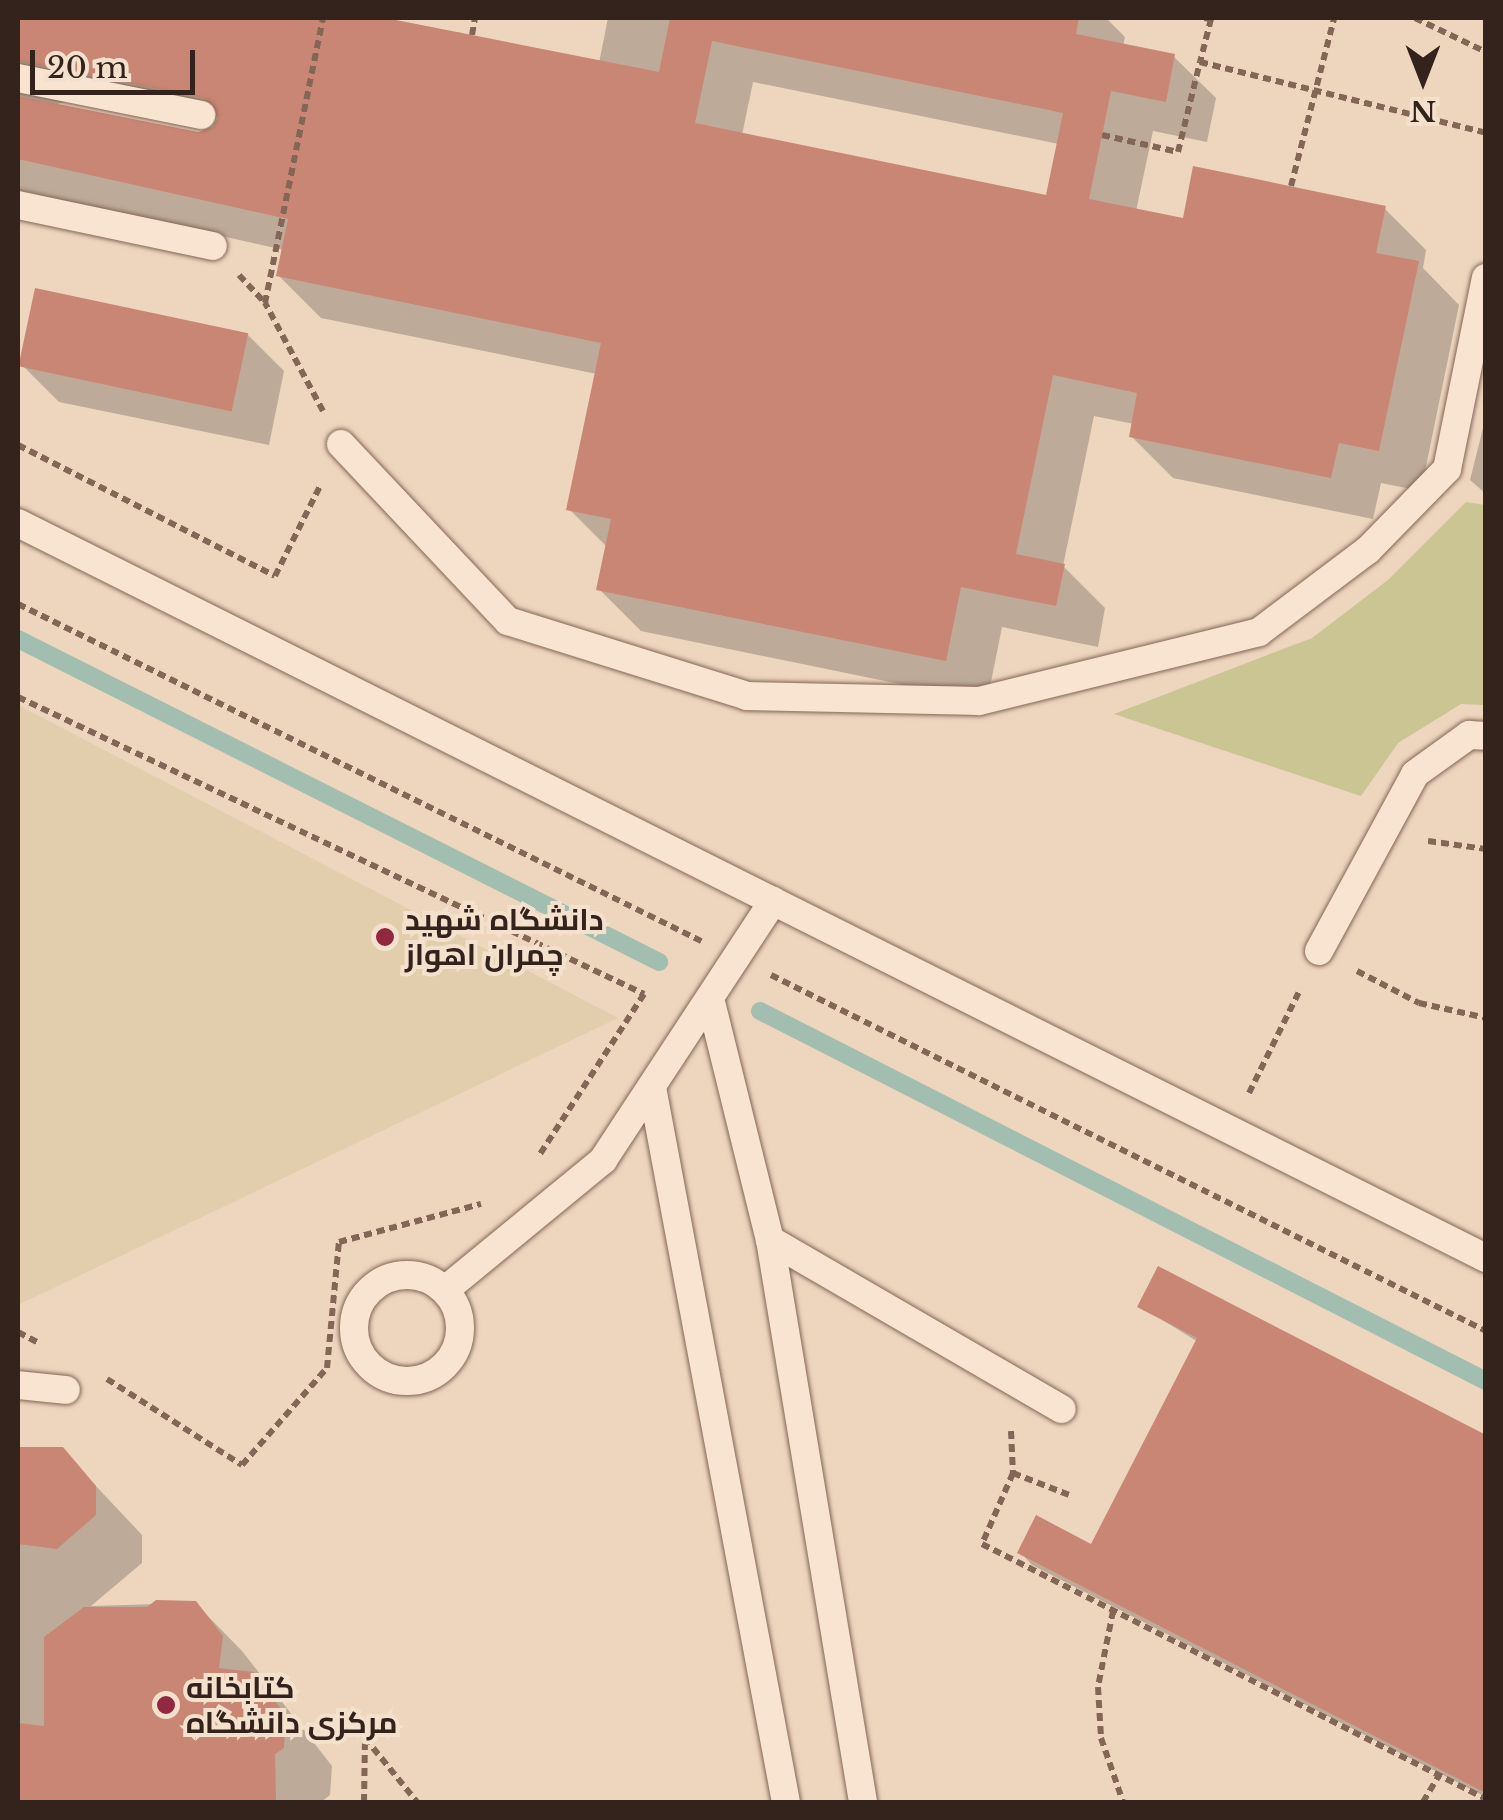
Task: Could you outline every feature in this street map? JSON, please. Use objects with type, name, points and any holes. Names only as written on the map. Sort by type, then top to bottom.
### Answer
[{"type":"lane","points":[[18,78],[201,115]]},
{"type":"lane","points":[[18,205],[213,246]]},
{"type":"lane","points":[[341,444],[508,621],[747,696],[979,701],[1259,632],[1368,550],[1447,469],[1486,278]]},
{"type":"lane","points":[[18,522],[1486,1258]]},
{"type":"lane","points":[[1320,952],[1382,828],[1415,774],[1468,735],[1486,736]]},
{"type":"lane","points":[[445,1290],[604,1160],[773,901]]},
{"type":"lane","points":[[710,998],[770,1240],[863,1802]]},
{"type":"lane","points":[[652,1087],[786,1802]]},
{"type":"lane","points":[[770,1240],[1062,1409]]},
{"type":"lane","points":[[18,1385],[66,1390]]},
{"type":"path","points":[[18,446],[276,576],[341,444],[265,303],[324,18]]},
{"type":"path","points":[[472,35],[475,18]]},
{"type":"path","points":[[1102,135],[1178,152],[1212,19],[1204,18]]},
{"type":"path","points":[[1291,186],[1334,18]]},
{"type":"path","points":[[1415,18],[1486,52]]},
{"type":"path","points":[[1200,62],[1486,134]]},
{"type":"path","points":[[18,697],[644,994],[533,1165]]},
{"type":"path","points":[[1382,828],[1446,847],[1486,849]]},
{"type":"path","points":[[1230,1130],[1320,952],[1419,1003],[1486,1018]]},
{"type":"path","points":[[95,1372],[242,1465],[327,1368],[339,1242],[494,1201]]},
{"type":"path","points":[[18,1332],[48,1348]]},
{"type":"path","points":[[1006,1424],[1014,1436],[1013,1473],[982,1544],[1486,1799]]},
{"type":"path","points":[[1013,1473],[1069,1495]]},
{"type":"path","points":[[1113,1611],[1098,1687],[1101,1738],[1123,1802]]},
{"type":"path","points":[[364,1802],[365,1738],[417,1802]]},
{"type":"path","points":[[1422,1802],[1438,1775]]},
{"type":"shaded area","points":[[1466,502],[1485,505],[1485,705],[1461,704],[1398,743],[1361,796],[1114,714],[1312,638],[1388,580]]},
{"type":"shaded area","points":[[18,705],[618,1018],[18,1305]]},
{"type":"building","points":[[18,18],[386,18],[659,72],[670,18],[1079,18],[1076,34],[1175,54],[1166,102],[1111,91],[1089,199],[1183,218],[1193,166],[1386,206],[1376,253],[1419,261],[1379,451],[1339,443],[1331,478],[1129,437],[1137,393],[1053,375],[1016,554],[1065,564],[1056,606],[961,587],[946,661],[596,590],[611,519],[566,510],[601,343],[276,276],[288,219],[18,159],[18,96],[198,132],[213,127],[218,118],[204,98],[18,61]],"holes":[[[712,41],[1063,113],[1046,195],[695,123]]]},
{"type":"building","points":[[35,288],[248,333],[232,412],[18,366]]},
{"type":"building","points":[[1158,1266],[1486,1435],[1486,1793],[1017,1553],[1036,1515],[1091,1544],[1197,1338],[1137,1307]]},
{"type":"building","points":[[18,1447],[63,1447],[96,1486],[96,1515],[57,1549],[18,1544]]},
{"type":"building","name":"کتابخانه مرکزی دانشگاه","points":[[156,1600],[196,1601],[223,1636],[219,1668],[254,1672],[286,1716],[284,1748],[275,1754],[276,1802],[18,1802],[18,1723],[44,1726],[44,1637],[84,1607],[147,1607]]},
{"type":"waterway","points":[[18,639],[659,962]]},
{"type":"waterway","points":[[760,1011],[1486,1381]]},
{"type":"place","name":"دانشگاه شهید چمران اهواز","points":[[385,937]]},
{"type":"place","name":"کتابخانه مرکزی دانشگاه","points":[[166,1705]]}]
